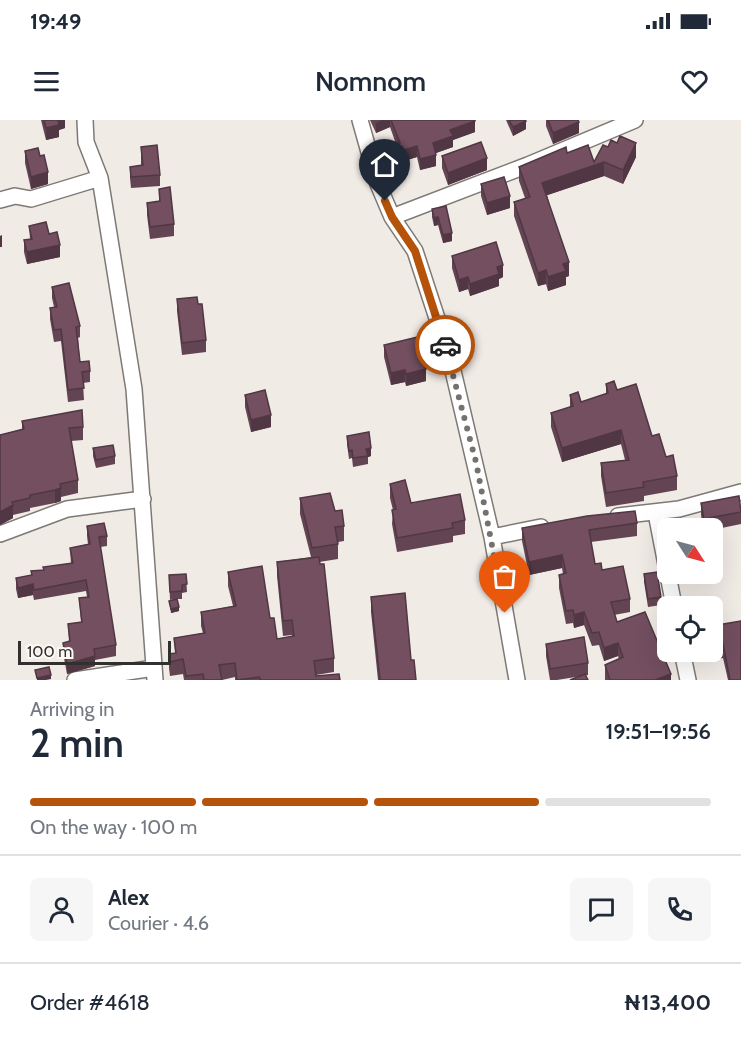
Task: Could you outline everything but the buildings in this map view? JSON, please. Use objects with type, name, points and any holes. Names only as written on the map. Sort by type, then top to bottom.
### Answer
[{"type":"street","points":[[75,680],[155,674],[134,389],[100,178],[86,142],[85,120]]},
{"type":"street","points":[[360,120],[378,184],[392,217],[415,251],[450,358],[492,537],[517,680]]},
{"type":"street","points":[[392,217],[626,122]]},
{"type":"street","points":[[0,200],[15,196],[31,199],[100,178]]},
{"type":"street","points":[[599,517],[656,513],[741,492]]},
{"type":"street","points":[[0,534],[67,509],[143,499]]},
{"type":"street","points":[[656,513],[672,596]]},
{"type":"street","points":[[492,537],[555,524]]},
{"type":"street","points":[[684,662],[688,680]]},
{"type":"way so far","points":[[445,345],[476,462],[505,613]]},
{"type":"route","points":[[385,201],[392,217],[415,251],[445,345]]}]
